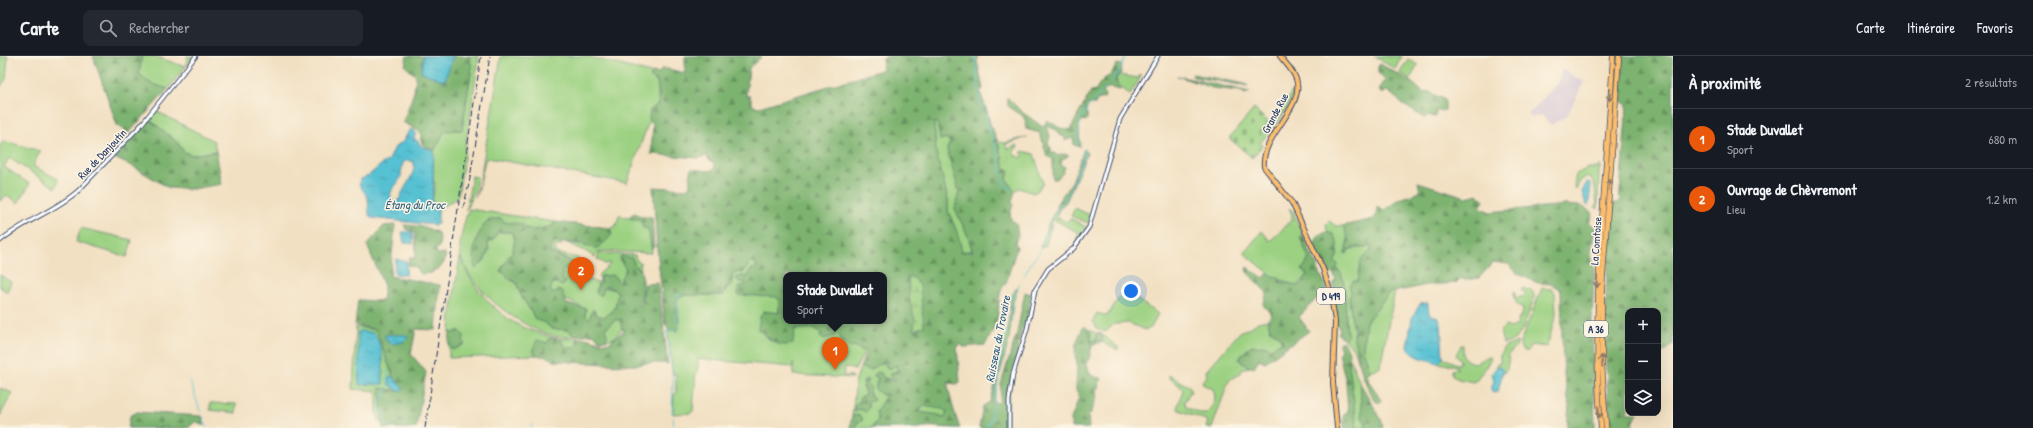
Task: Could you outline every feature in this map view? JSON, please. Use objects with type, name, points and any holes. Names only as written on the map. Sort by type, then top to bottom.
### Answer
[{"type":"highway","name":"La Comtoise","points":[[1601,428],[1596,335],[1600,220],[1613,56]]},
{"type":"highway","name":"La Comtoise","points":[[1606,428],[1602,341],[1605,231],[1619,56]]},
{"type":"main road","name":"Grande Rue","points":[[1280,56],[1295,76],[1297,87],[1288,112],[1264,155],[1264,166],[1272,179],[1292,203],[1323,269],[1330,290],[1335,321],[1333,383],[1337,428]]},
{"type":"street","name":"Rue de Danjoutin","points":[[0,241],[34,218],[70,198],[78,191],[141,125],[196,56]]},
{"type":"street","points":[[1009,428],[1009,400],[1013,374],[1027,329],[1034,294],[1040,280],[1048,269],[1074,248],[1086,233],[1094,215],[1102,180],[1120,119],[1158,56]]},
{"type":"shaded area","points":[[1562,69],[1584,82],[1567,116],[1551,125],[1542,115],[1531,118],[1528,114],[1558,83]]},
{"type":"green space","points":[[0,56],[8,56],[6,79],[0,87]]},
{"type":"green space","points":[[93,56],[142,56],[139,74],[150,83],[168,89],[129,133],[117,125]]},
{"type":"green space","points":[[142,56],[154,56],[185,67],[168,89],[150,83],[139,74]]},
{"type":"green space","points":[[187,56],[194,56],[186,66]]},
{"type":"green space","points":[[407,56],[469,56],[472,67],[462,130],[445,131],[434,151],[422,144],[420,132],[403,122],[414,92],[416,76],[405,66]]},
{"type":"green space","points":[[469,56],[479,56],[458,197],[438,210],[431,207],[435,184],[433,179],[434,151],[445,131],[462,130],[472,67]]},
{"type":"green space","points":[[501,56],[586,56],[651,73],[658,86],[658,104],[649,121],[627,183],[488,158],[485,160],[479,188],[475,197],[480,180]]},
{"type":"green space","points":[[685,56],[762,56],[749,68],[746,96],[750,96],[753,106],[759,107],[882,70],[883,59],[887,56],[979,56],[977,61],[983,89],[980,92],[990,124],[1003,157],[1002,160],[1005,168],[1009,170],[1007,180],[1015,191],[1010,213],[1011,220],[1016,223],[1018,235],[1015,243],[1017,247],[1006,283],[1001,290],[997,319],[989,339],[985,345],[964,347],[959,344],[957,347],[960,382],[957,384],[948,383],[948,386],[952,405],[960,428],[871,428],[878,420],[876,411],[887,394],[883,395],[875,389],[878,378],[873,375],[877,372],[881,373],[884,378],[895,382],[896,380],[889,374],[899,370],[896,368],[897,364],[891,369],[886,367],[885,362],[871,370],[862,368],[861,366],[866,352],[854,346],[850,347],[840,339],[839,334],[824,339],[820,337],[822,334],[815,328],[795,329],[793,344],[786,345],[773,341],[758,330],[760,316],[764,311],[779,313],[779,300],[777,297],[738,295],[738,287],[745,285],[745,282],[739,282],[736,278],[742,276],[748,277],[749,271],[758,266],[752,261],[743,273],[738,272],[732,276],[733,285],[726,287],[724,295],[682,295],[677,300],[678,331],[670,330],[665,324],[657,248],[653,187],[687,189],[690,185],[691,169],[709,171],[715,168],[714,163],[709,160],[707,156],[698,158],[651,154],[653,125],[649,121],[650,110],[658,104],[659,94],[657,81],[650,77],[653,72],[658,73],[663,68],[685,73]],"holes":[[[934,122],[937,122],[940,140],[947,138],[950,143],[947,149],[959,191],[955,209],[968,236],[973,252],[962,251],[957,232],[948,211],[948,199],[936,152]],[[921,311],[924,326],[914,330],[915,321]],[[923,406],[943,409],[947,412],[945,418],[936,414],[920,412],[920,408]]]},
{"type":"green space","points":[[1374,56],[1402,56],[1395,69]]},
{"type":"green space","points":[[1623,56],[1673,56],[1673,345],[1661,354],[1661,308],[1625,308],[1625,416],[1637,416],[1631,428],[1611,428],[1606,372],[1606,287],[1613,203],[1619,203],[1627,105],[1621,101]]},
{"type":"green space","points":[[1408,59],[1418,65],[1410,79],[1400,73]]},
{"type":"green space","points":[[1117,64],[1122,65],[1121,73],[1116,77],[1116,82],[1121,89],[1105,89],[1103,91],[1105,95],[1104,98],[1097,100],[1095,104],[1089,104],[1087,106],[1087,119],[1086,121],[1082,120],[1079,126],[1080,147],[1074,145],[1073,138],[1065,140],[1065,137],[1059,135],[1057,130],[1047,126],[1046,127],[1050,136],[1048,144],[1051,148],[1051,153],[1055,153],[1058,156],[1064,154],[1069,155],[1062,160],[1061,165],[1065,167],[1063,173],[1057,179],[1053,179],[1053,159],[1047,156],[1040,133],[1026,129],[1026,122],[1023,116],[1008,106],[1007,97],[1022,112],[1043,127],[1047,120],[1060,128],[1070,130],[1091,91],[1096,90],[1108,76],[1110,76]]},
{"type":"green space","points":[[1380,64],[1410,81],[1424,93],[1427,91],[1445,100],[1445,110],[1436,111],[1435,117],[1429,116],[1424,118],[1404,105],[1389,92],[1386,91],[1382,94],[1378,90],[1386,80],[1378,73],[1378,66]]},
{"type":"green space","points":[[1193,74],[1245,84],[1248,86],[1194,77],[1192,76]]},
{"type":"green space","points":[[1120,75],[1138,78],[1142,75],[1130,95],[1117,84],[1116,77]]},
{"type":"green space","points":[[1177,76],[1250,92],[1245,94],[1240,91],[1213,88]]},
{"type":"green space","points":[[1293,90],[1292,99],[1277,125],[1273,122],[1276,122],[1282,113],[1280,110]]},
{"type":"green space","points":[[1254,109],[1274,127],[1260,143],[1263,145],[1252,158],[1229,138]]},
{"type":"green space","points":[[156,111],[214,141],[216,151],[193,155],[184,152],[177,142],[150,120]]},
{"type":"green space","points":[[150,120],[177,142],[184,152],[193,155],[216,151],[222,184],[193,189],[169,188],[132,166],[114,158]]},
{"type":"green space","points":[[934,122],[937,122],[940,140],[946,138],[950,143],[947,149],[959,191],[955,209],[968,236],[972,250],[962,252],[957,232],[948,211],[948,199],[936,152]]},
{"type":"green space","points":[[1027,137],[1005,145],[1008,149],[1017,145],[1018,147],[1014,151],[1014,155],[1022,158],[1023,155],[1021,153],[1023,151],[1034,154],[1043,183],[1037,191],[1033,193],[1019,188],[1015,191],[1007,180],[1009,170],[1005,168],[998,142],[1004,143]]},
{"type":"green space","points":[[4,141],[40,151],[33,166],[58,179],[56,188],[9,158],[4,167],[30,184],[18,203],[7,195],[0,201],[0,145]]},
{"type":"green space","points":[[1084,149],[1087,153],[1066,202],[1060,208],[1055,206],[1072,182]]},
{"type":"green space","points":[[1600,165],[1598,209],[1595,207],[1597,203],[1594,181],[1589,177],[1581,180],[1576,189],[1574,186],[1576,174],[1588,168],[1598,168]]},
{"type":"green space","points":[[791,173],[794,175],[794,188],[796,187],[804,191],[801,195],[789,191],[787,179]]},
{"type":"green space","points":[[472,176],[477,177],[475,189],[466,210]]},
{"type":"green space","points":[[1418,182],[1466,197],[1478,194],[1484,200],[1480,207],[1490,212],[1565,205],[1581,206],[1593,213],[1589,223],[1595,227],[1591,254],[1594,270],[1592,327],[1595,428],[1567,428],[1569,405],[1564,376],[1561,290],[1551,284],[1538,283],[1518,274],[1508,264],[1493,262],[1479,278],[1465,280],[1461,278],[1456,283],[1427,285],[1389,293],[1366,322],[1363,348],[1370,371],[1367,375],[1369,380],[1364,380],[1354,340],[1355,328],[1352,321],[1349,298],[1351,293],[1349,285],[1354,281],[1358,281],[1361,260],[1371,251],[1371,246],[1369,245],[1362,248],[1358,247],[1348,250],[1348,253],[1345,254],[1348,239],[1343,226],[1373,219],[1376,216],[1377,207],[1384,210],[1400,199],[1420,192]]},
{"type":"green space","points":[[1057,208],[1060,208],[1056,217],[1067,222],[1070,218],[1086,227],[1077,241],[1076,240],[1079,233],[1053,219],[1046,245],[1040,248],[1049,222]]},
{"type":"green space","points":[[1075,208],[1090,215],[1088,223],[1071,216]]},
{"type":"green space","points":[[1289,208],[1293,211],[1303,235],[1300,237],[1309,259],[1304,267],[1307,276],[1297,286],[1274,277],[1244,253],[1262,231],[1270,241],[1292,220],[1292,215]]},
{"type":"green space","points":[[469,209],[555,222],[553,226],[534,230],[504,222],[488,221],[484,261],[489,250],[488,243],[493,240],[498,232],[511,232],[515,239],[513,250],[508,261],[508,279],[517,283],[522,297],[535,319],[545,323],[552,329],[569,330],[574,336],[559,336],[541,332],[523,323],[488,297],[474,281],[464,266],[460,251],[460,241]]},
{"type":"green space","points":[[635,213],[642,217],[652,217],[654,247],[652,249],[648,228],[643,228],[640,219],[631,219],[631,215]]},
{"type":"green space","points":[[620,214],[623,217],[640,219],[649,231],[652,253],[601,251],[594,257],[565,242],[591,246],[609,231],[610,228],[615,227]]},
{"type":"green space","points":[[501,218],[504,222],[522,224],[526,229],[534,230],[553,226],[555,222],[610,228],[612,234],[604,243],[595,249],[586,245],[566,242],[554,243],[551,245],[549,252],[578,265],[575,266],[574,272],[569,268],[562,270],[562,278],[566,283],[562,286],[557,283],[553,283],[550,290],[553,294],[559,290],[563,291],[563,296],[567,304],[586,309],[585,315],[589,319],[593,309],[596,315],[604,317],[615,308],[618,292],[609,287],[604,287],[602,295],[596,293],[601,276],[613,275],[620,283],[626,269],[619,259],[621,256],[632,258],[635,266],[641,271],[643,281],[643,291],[639,305],[641,305],[645,284],[658,283],[668,364],[647,363],[622,365],[554,361],[548,357],[535,355],[533,349],[537,340],[547,343],[551,337],[561,339],[562,343],[568,348],[576,346],[578,338],[586,338],[609,343],[625,330],[622,329],[620,320],[615,320],[605,329],[607,335],[606,340],[599,340],[593,334],[574,336],[569,330],[552,329],[545,323],[535,319],[520,293],[517,283],[500,271],[513,250],[515,239],[511,232],[498,232],[493,240],[488,243],[486,257],[476,269],[473,258],[475,244],[480,230],[488,221]]},
{"type":"green space","points":[[1329,221],[1336,226],[1343,226],[1348,238],[1345,254],[1348,250],[1371,246],[1371,251],[1358,272],[1359,281],[1349,298],[1358,363],[1353,348],[1345,340],[1347,338],[1343,282],[1334,262],[1338,251],[1335,238],[1327,232],[1326,224]]},
{"type":"green space","points":[[395,225],[390,276],[440,285],[436,330],[416,329],[411,354],[426,372],[416,428],[383,428],[380,388],[398,391],[404,389],[393,377],[376,330],[355,325],[358,300],[382,301],[384,286],[367,245],[384,226]]},
{"type":"green space","points":[[404,225],[424,227],[437,232],[440,239],[439,247],[436,249],[437,254],[445,253],[444,262],[439,269],[434,270],[432,273],[421,274],[416,267],[408,265],[409,257],[416,258],[415,232],[406,229]]},
{"type":"green space","points":[[81,228],[132,240],[127,257],[76,242]]},
{"type":"green space","points":[[1327,232],[1333,234],[1336,241],[1337,252],[1334,262],[1338,264],[1337,268],[1344,281],[1348,336],[1345,340],[1338,334],[1340,330],[1337,325],[1333,282],[1336,280],[1333,273],[1329,274],[1329,269],[1322,263],[1314,244],[1319,235]]},
{"type":"green space","points":[[1303,235],[1327,289],[1327,294],[1318,297],[1299,317],[1309,331],[1265,362],[1259,359],[1254,367],[1249,367],[1239,360],[1243,353],[1252,345],[1260,347],[1263,345],[1271,348],[1282,342],[1279,335],[1270,330],[1268,320],[1272,315],[1263,305],[1267,293],[1246,271],[1247,267],[1264,278],[1268,273],[1274,277],[1279,277],[1280,281],[1297,286],[1303,282],[1307,274],[1302,270],[1309,259],[1300,237]]},
{"type":"green space","points":[[559,241],[562,242],[562,245],[554,247],[557,253],[578,258],[580,264],[549,252],[551,245]]},
{"type":"green space","points":[[600,253],[635,255],[636,260],[640,262],[641,271],[635,266],[632,258],[626,267],[620,283],[615,276],[601,276],[601,280],[598,276],[608,267],[610,263],[605,264],[597,259]]},
{"type":"green space","points":[[460,257],[469,277],[482,295],[499,311],[507,318],[529,330],[551,337],[548,343],[533,349],[535,355],[449,358],[449,343],[453,350],[454,333],[450,332],[451,313]]},
{"type":"green space","points":[[752,261],[758,266],[738,295],[777,296],[780,306],[776,316],[762,332],[772,342],[795,329],[815,328],[822,334],[820,337],[824,339],[839,334],[841,336],[840,340],[850,347],[854,346],[865,351],[855,370],[845,367],[843,376],[852,376],[853,378],[793,375],[793,367],[698,359],[698,372],[696,372],[693,411],[691,413],[673,414],[674,394],[676,393],[676,374],[673,374],[667,331],[678,330],[679,322],[677,299],[682,295],[724,295],[732,276],[738,272],[743,272]]},
{"type":"green space","points":[[569,268],[577,276],[598,283],[596,293],[607,288],[618,292],[615,308],[604,317],[596,315],[595,311],[589,319],[585,315],[586,309],[553,295],[550,289],[553,283],[566,282],[562,278],[561,270]]},
{"type":"green space","points":[[0,275],[11,282],[7,292],[0,287]]},
{"type":"green space","points":[[908,277],[913,277],[920,286],[924,326],[914,330],[915,321],[910,301]]},
{"type":"green space","points":[[1017,287],[1018,288],[1013,302],[1009,339],[998,382],[996,381],[1008,328],[1011,297]]},
{"type":"green space","points":[[1522,288],[1532,291],[1534,297],[1532,305],[1519,335],[1512,341],[1503,344],[1500,331],[1505,326],[1511,328],[1517,325],[1519,318],[1522,316],[1523,308],[1517,304],[1513,296],[1514,291],[1516,298],[1525,296],[1526,294],[1521,290]]},
{"type":"green space","points":[[1542,288],[1553,289],[1555,293],[1556,314],[1547,347],[1531,345],[1527,351],[1524,351],[1521,349],[1520,343]]},
{"type":"green space","points":[[1124,290],[1158,314],[1151,328],[1145,330],[1129,323],[1114,324],[1106,332],[1097,329],[1093,321],[1097,313],[1107,316]]},
{"type":"green space","points":[[1395,291],[1380,367],[1370,371],[1363,348],[1366,322],[1389,293]]},
{"type":"green space","points":[[1025,292],[1031,294],[1027,320],[1022,329],[1009,390],[1007,428],[1002,426],[996,428],[991,426],[989,428],[979,428],[983,406],[990,402],[996,381],[998,382],[994,401],[996,403],[1000,402],[1001,384],[1017,333]]},
{"type":"green space","points":[[615,320],[620,320],[622,329],[614,338],[606,340],[607,335],[605,329]]},
{"type":"green space","points":[[1268,320],[1270,330],[1279,335],[1282,342],[1271,348],[1263,345],[1260,347],[1252,345],[1241,355],[1242,363],[1249,367],[1242,369],[1241,373],[1229,380],[1212,428],[1206,428],[1208,421],[1179,410],[1177,407],[1183,390],[1169,378],[1169,375],[1190,387],[1191,391],[1184,402],[1187,408],[1201,413],[1206,413],[1213,405],[1215,396],[1213,389],[1204,385],[1202,381],[1207,376],[1206,371],[1240,332],[1258,322]]},
{"type":"green space","points":[[1085,326],[1091,334],[1091,343],[1093,340],[1096,340],[1097,334],[1099,333],[1103,338],[1102,342],[1097,340],[1096,344],[1092,346],[1089,359],[1085,364],[1087,364],[1090,374],[1097,378],[1100,377],[1102,380],[1099,383],[1096,399],[1091,413],[1088,415],[1089,428],[1071,428],[1071,419],[1079,397],[1076,390],[1076,343],[1083,327]]},
{"type":"green space","points":[[356,327],[376,330],[393,377],[389,377],[390,385],[398,391],[380,388],[383,422],[379,420],[377,413],[377,391],[353,389]]},
{"type":"green space","points":[[1088,329],[1097,334],[1097,340],[1102,342],[1096,344],[1095,341],[1092,343]]},
{"type":"green space","points":[[459,330],[465,337],[463,340],[465,344],[453,350],[449,343],[450,332],[454,333]]},
{"type":"green space","points":[[1100,333],[1119,348],[1117,350],[1102,342]]},
{"type":"green space","points":[[578,338],[576,347],[568,348],[562,343],[561,339]]},
{"type":"green space","points":[[1342,341],[1348,349],[1350,355],[1349,364],[1357,428],[1344,428],[1343,417],[1345,413],[1348,412],[1346,382],[1339,353],[1341,349],[1339,346],[1340,342]]},
{"type":"green space","points":[[1517,342],[1518,344],[1509,354],[1507,370],[1502,374],[1501,368],[1498,366],[1496,367],[1497,363],[1500,363],[1500,355],[1503,348]]},
{"type":"green space","points":[[1461,345],[1463,345],[1463,355],[1467,361],[1475,363],[1489,356],[1491,357],[1485,369],[1474,382],[1458,379],[1452,375],[1452,370],[1458,368],[1456,366],[1438,363],[1443,358],[1457,364],[1460,363],[1460,359],[1456,355]]},
{"type":"green space","points":[[1350,359],[1360,383],[1362,417],[1366,424],[1365,428],[1357,428],[1349,364]]},
{"type":"green space","points":[[885,362],[897,363],[899,370],[893,372],[896,380],[895,382],[890,379],[873,375],[878,378],[875,389],[883,395],[887,394],[876,411],[878,420],[871,428],[856,428],[855,416],[852,416],[856,379],[861,366],[862,368],[874,367]],"holes":[[[869,380],[868,389],[873,398],[862,410],[859,409],[857,403],[865,395],[863,386]]]},
{"type":"green space","points":[[866,379],[869,380],[867,384],[871,388],[869,393],[874,400],[867,403],[869,407],[866,412],[860,409],[854,411],[855,404],[860,401],[859,398],[865,395],[863,381]]},
{"type":"green space","points":[[1368,381],[1381,400],[1379,403],[1374,400],[1369,392],[1366,383]]},
{"type":"green space","points":[[1360,383],[1381,419],[1383,428],[1365,428],[1366,424],[1362,417]]},
{"type":"green space","points":[[0,388],[12,393],[0,416]]},
{"type":"green space","points":[[210,403],[236,404],[236,413],[210,410]]},
{"type":"green space","points":[[923,406],[943,409],[947,412],[945,418],[920,412]]},
{"type":"green space","points":[[137,412],[202,416],[205,425],[201,425],[196,421],[188,428],[128,428],[130,416]]},
{"type":"green space","points":[[858,415],[862,417],[862,421],[857,423],[856,428],[850,428],[852,416]]},
{"type":"water","points":[[423,56],[453,56],[445,80],[421,72]]},
{"type":"water","name":"Étang du Proc","points":[[409,130],[414,130],[416,133],[413,141],[416,139],[421,146],[434,151],[433,193],[431,207],[438,210],[438,223],[435,225],[371,218],[369,214],[368,198],[359,184],[361,179],[368,176],[383,163],[389,160],[395,147],[404,141]],"holes":[[[407,160],[414,162],[411,177],[399,200],[394,202],[391,193],[400,179],[403,163]]]},
{"type":"water","points":[[1587,182],[1591,183],[1588,206],[1582,192]]},
{"type":"water","points":[[402,232],[413,232],[413,244],[404,243]]},
{"type":"water","points":[[396,259],[407,262],[406,275],[396,274],[394,272]]},
{"type":"water","points":[[1428,303],[1429,314],[1438,318],[1441,323],[1443,358],[1438,363],[1413,354],[1407,347],[1412,318],[1420,304]]},
{"type":"water","points":[[358,332],[374,333],[380,345],[383,384],[359,385]]},
{"type":"water","points":[[385,335],[406,335],[408,337],[403,342],[392,344],[386,340]]},
{"type":"water","points":[[1498,366],[1503,370],[1498,392],[1493,393],[1491,389],[1494,381],[1492,373]]},
{"type":"water","points":[[389,377],[393,377],[404,389],[398,391],[390,385]]},
{"type":"waterway","points":[[975,56],[980,101],[998,155],[1004,185],[1012,189]]},
{"type":"waterway","name":"Ruisseau du Trovaire","points":[[1078,145],[1078,133],[1084,114],[1089,106],[1116,76],[1126,56]]},
{"type":"waterway","name":"Ruisseau du Trovaire","points":[[985,428],[990,421],[1014,294],[1031,263],[1041,250],[1051,219],[1069,193],[1084,156],[1085,148]]},
{"type":"waterway","points":[[678,326],[677,295],[681,295]]},
{"type":"waterway","points":[[672,413],[673,381],[667,331],[678,329]]},
{"type":"waterway","points":[[388,371],[388,388],[379,407],[384,412],[384,420],[390,428]]},
{"type":"waterway","points":[[189,378],[200,411]]},
{"type":"waterway","points":[[203,417],[207,428]]},
{"type":"waterway","points":[[673,418],[674,428]]},
{"type":"railway","points":[[425,428],[481,56]]},
{"type":"railway","points":[[463,208],[469,184],[490,56]]},
{"type":"place","name":"Ouvrage de Chèvremont","points":[[581,290]]},
{"type":"place","name":"Stade Duvallet","points":[[835,370]]}]
